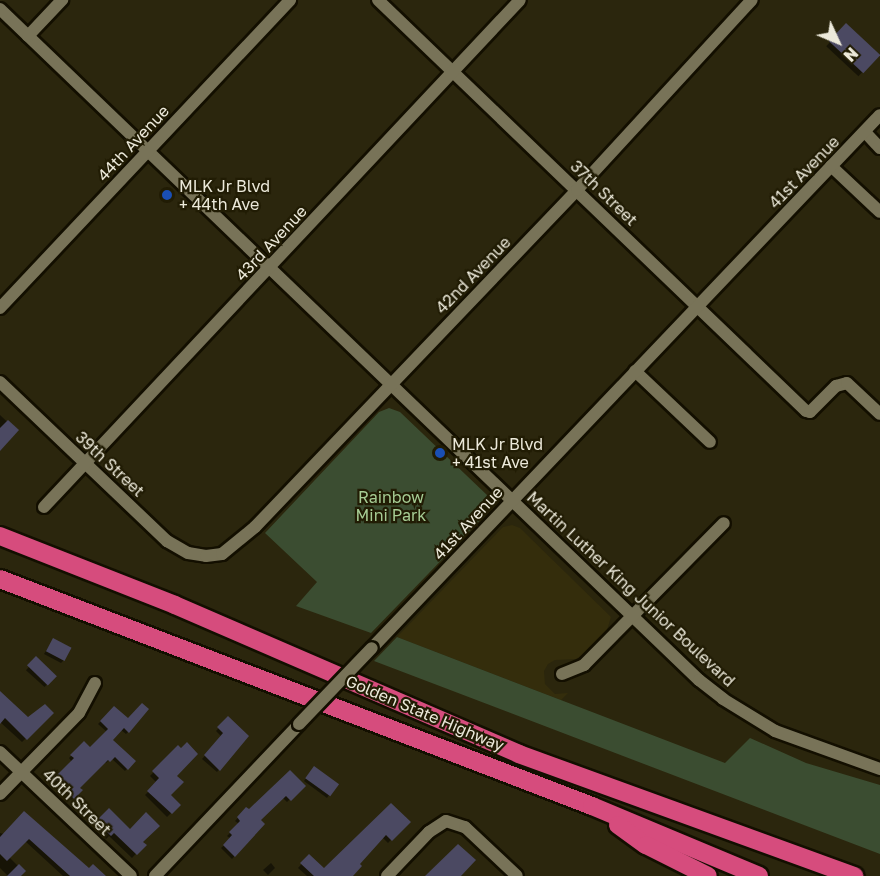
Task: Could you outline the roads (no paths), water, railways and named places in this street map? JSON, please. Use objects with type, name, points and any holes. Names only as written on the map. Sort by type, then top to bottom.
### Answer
[{"type":"highway","name":"Golden State Highway","points":[[1,536],[175,605],[519,754],[855,876]]},
{"type":"highway","name":"Golden State Highway","points":[[0,579],[592,806],[759,876]]},
{"type":"highway","points":[[592,806],[646,845],[708,876]]},
{"type":"street","points":[[28,36],[62,0]]},
{"type":"street","name":"44th Avenue","points":[[0,308],[290,0]]},
{"type":"street","name":"37th Street","points":[[378,0],[806,411],[810,412],[836,386],[847,383],[880,414]]},
{"type":"street","name":"43rd Avenue","points":[[44,507],[270,270],[520,0]]},
{"type":"street","name":"42nd Avenue","points":[[206,556],[222,554],[255,527],[577,190],[752,0]]},
{"type":"street","name":"Martin Luther King Junior Boulevard","points":[[0,9],[270,270],[634,615],[699,680],[748,716],[802,742],[880,769]]},
{"type":"street","name":"41st Avenue","points":[[155,876],[880,115]]},
{"type":"street","points":[[865,132],[880,148]]},
{"type":"street","points":[[831,166],[880,212]]},
{"type":"street","points":[[635,371],[711,442]]},
{"type":"street","name":"39th Street","points":[[0,382],[167,541],[188,553],[206,556]]},
{"type":"street","points":[[562,674],[584,665],[724,523]]},
{"type":"street","points":[[0,794],[79,713],[95,683]]},
{"type":"street","name":"40th Street","points":[[0,752],[131,876]]},
{"type":"street","points":[[387,876],[429,832],[446,821],[465,827],[517,876]]},
{"type":"place","name":"MLK Jr Blvd + 44th Ave","points":[[167,195]]},
{"type":"place","name":"MLK Jr Blvd + 41st Ave","points":[[440,453]]},
{"type":"park label","name":"Rainbow Mini Park","points":[[391,506]]}]
